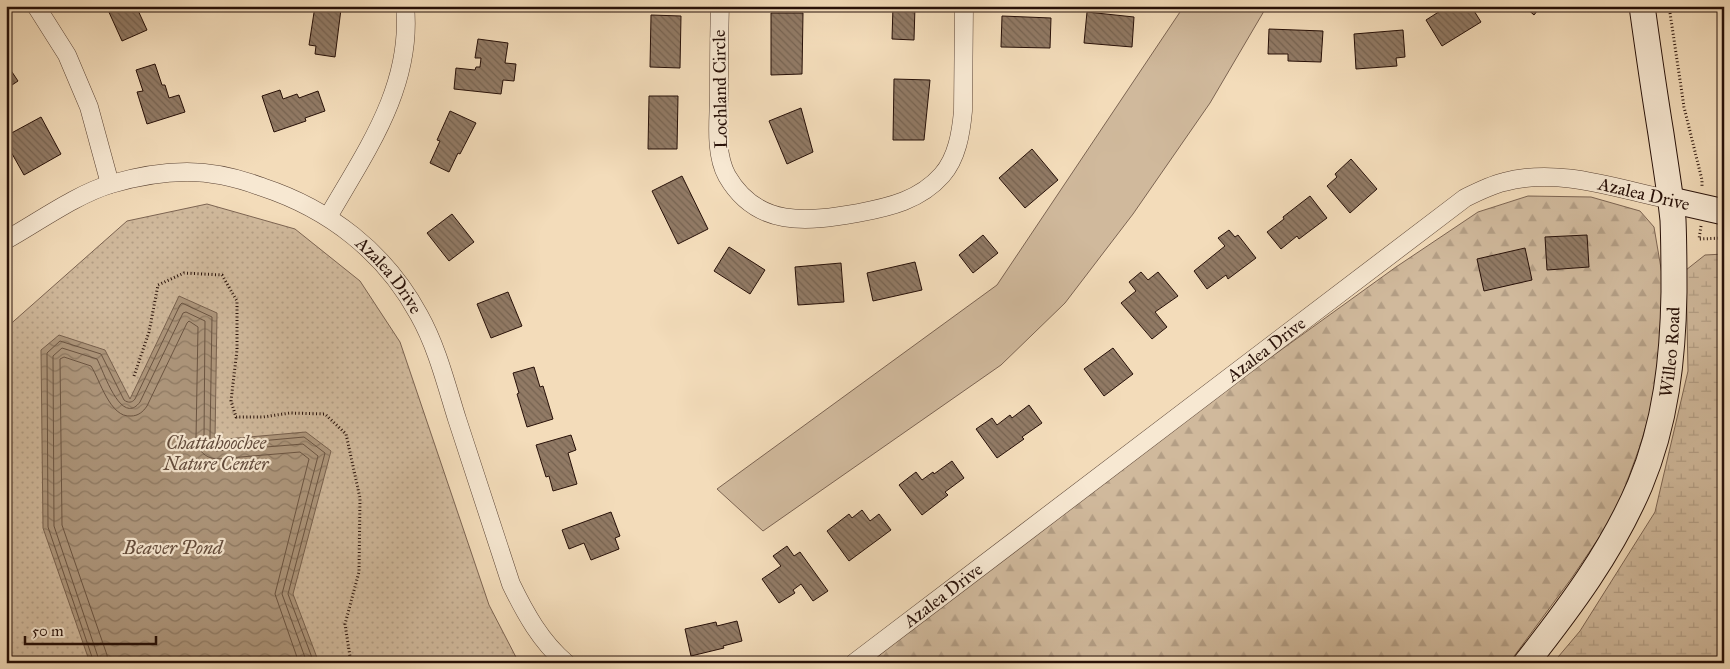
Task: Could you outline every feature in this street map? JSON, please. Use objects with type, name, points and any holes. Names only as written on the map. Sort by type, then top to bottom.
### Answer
[{"type":"street","points":[[36,6],[67,55],[89,107],[110,184]]},
{"type":"street","points":[[328,217],[385,118],[396,90],[403,60],[405,6]]},
{"type":"street","name":"Lochland Circle","points":[[720,6],[719,130],[722,161],[727,175],[743,197],[753,206],[770,214],[805,220],[825,219],[884,208],[912,199],[929,189],[944,174],[952,159],[962,128],[964,111],[964,6]]},
{"type":"street","name":"Willeo Road","points":[[1526,663],[1599,565],[1640,485],[1655,443],[1665,402],[1672,349],[1674,240],[1671,200],[1642,6]]},
{"type":"street","name":"Azalea Drive","points":[[6,240],[77,199],[110,184],[161,173],[188,172],[215,174],[248,182],[283,194],[306,204],[328,217],[360,240],[381,262],[403,290],[419,315],[436,353],[511,584],[528,618],[541,637],[566,663]]},
{"type":"street","name":"Azalea Drive","points":[[854,663],[1465,198],[1504,182],[1542,176],[1573,178],[1713,210]]},
{"type":"path","points":[[1669,6],[1684,107],[1702,180],[1713,210],[1699,239],[1724,238]]},
{"type":"path","points":[[134,376],[149,332],[158,285],[184,273],[222,275],[237,301],[237,350],[231,401],[236,417],[262,417],[290,413],[325,414],[346,434],[360,498],[359,572],[345,624],[351,663]]},
{"type":"green space","points":[[1184,6],[1267,6],[1210,103],[1133,214],[1065,303],[1001,365],[763,531],[717,489],[997,285]]},
{"type":"green space","points":[[1528,196],[1591,197],[1640,211],[1654,227],[1665,292],[1656,392],[1640,446],[1615,514],[1571,579],[1509,663],[871,663],[965,578],[1396,267],[1478,212]]},
{"type":"green space","name":"Chattahoochee Nature Center","points":[[207,204],[295,229],[360,281],[400,342],[489,605],[519,663],[6,663],[6,328],[127,221]]},
{"type":"green space","points":[[1724,254],[1724,663],[1553,663],[1580,631],[1655,512],[1688,371],[1686,270],[1705,255]]},
{"type":"water","name":"Beaver Pond","points":[[179,296],[217,313],[215,440],[306,432],[331,451],[293,594],[319,663],[90,663],[43,528],[41,350],[59,335],[105,350],[130,399]]},
{"type":"building","points":[[110,6],[136,6],[147,30],[122,41],[108,10],[111,8]]},
{"type":"building","points":[[315,6],[341,9],[335,57],[315,54],[316,46],[309,45]]},
{"type":"building","points":[[893,6],[915,6],[914,40],[892,39]]},
{"type":"building","points":[[1448,6],[1471,6],[1481,22],[1442,46],[1426,20]]},
{"type":"building","points":[[1524,6],[1541,6],[1534,15]]},
{"type":"building","points":[[1087,12],[1134,17],[1132,47],[1084,43]]},
{"type":"building","points":[[771,13],[803,13],[802,74],[771,75]]},
{"type":"building","points":[[651,15],[681,16],[680,68],[650,67]]},
{"type":"building","points":[[1002,16],[1051,18],[1050,48],[1001,47]]},
{"type":"building","points":[[1269,29],[1323,31],[1321,62],[1288,61],[1288,54],[1268,54]]},
{"type":"building","points":[[1403,30],[1405,57],[1396,58],[1397,66],[1356,69],[1354,34]]},
{"type":"building","points":[[478,39],[508,43],[505,63],[516,64],[514,81],[503,80],[501,94],[454,89],[456,68],[475,70],[476,67],[480,67],[481,58],[475,58]]},
{"type":"building","points":[[6,63],[18,81],[6,89]]},
{"type":"building","points":[[155,64],[162,85],[165,85],[169,98],[179,95],[185,112],[147,124],[137,92],[143,91],[136,70]]},
{"type":"building","points":[[894,79],[930,80],[924,140],[893,140]]},
{"type":"building","points":[[280,90],[283,99],[297,94],[299,98],[318,91],[325,111],[305,118],[306,121],[274,132],[262,96]]},
{"type":"building","points":[[649,96],[678,96],[677,149],[648,149]]},
{"type":"building","points":[[801,108],[813,152],[787,164],[769,121]]},
{"type":"building","points":[[450,111],[476,123],[449,172],[430,163],[440,141],[437,140]]},
{"type":"building","points":[[41,117],[61,154],[24,175],[6,143],[6,136]]},
{"type":"building","points":[[1032,149],[1058,180],[1025,208],[999,178]]},
{"type":"building","points":[[1351,159],[1377,189],[1350,213],[1327,186],[1337,177],[1335,174]]},
{"type":"building","points":[[682,176],[708,229],[678,244],[652,191]]},
{"type":"building","points":[[1310,196],[1327,218],[1299,239],[1297,236],[1281,249],[1267,232]]},
{"type":"building","points":[[452,214],[474,242],[449,261],[427,233]]},
{"type":"building","points":[[1229,230],[1235,237],[1238,235],[1256,258],[1228,279],[1226,275],[1207,289],[1194,271],[1225,246],[1218,238]]},
{"type":"building","points":[[983,235],[998,253],[973,273],[959,255]]},
{"type":"building","points":[[1587,235],[1589,267],[1547,270],[1545,237]]},
{"type":"building","points":[[729,247],[765,270],[750,294],[714,271]]},
{"type":"building","points":[[1525,248],[1532,280],[1484,291],[1477,259]]},
{"type":"building","points":[[915,262],[922,290],[873,301],[867,273]]},
{"type":"building","points":[[841,263],[844,302],[798,305],[795,267]]},
{"type":"building","points":[[1141,272],[1148,280],[1158,272],[1178,296],[1155,312],[1167,327],[1152,339],[1121,303],[1136,291],[1129,282]]},
{"type":"building","points":[[508,292],[522,326],[491,338],[477,304]]},
{"type":"building","points":[[1113,348],[1133,374],[1104,396],[1084,369]]},
{"type":"building","points":[[534,367],[540,387],[543,386],[553,419],[527,427],[513,373]]},
{"type":"building","points":[[1029,405],[1042,423],[1022,437],[1024,439],[997,458],[976,429],[992,418],[997,425],[1010,415],[1012,418]]},
{"type":"building","points":[[571,435],[576,450],[568,453],[577,484],[553,491],[549,476],[546,477],[536,445]]},
{"type":"building","points":[[952,461],[964,478],[945,492],[948,495],[922,515],[899,485],[916,472],[922,480]]},
{"type":"building","points":[[862,510],[870,521],[879,514],[891,530],[849,561],[827,531],[849,514],[852,518]]},
{"type":"building","points":[[611,512],[620,536],[615,538],[619,549],[591,560],[584,543],[569,549],[562,530]]},
{"type":"building","points":[[787,546],[794,556],[800,552],[828,591],[813,601],[801,584],[793,590],[795,593],[779,603],[762,579],[781,566],[773,556]]},
{"type":"building","points":[[737,621],[742,641],[723,646],[724,648],[691,656],[685,629],[716,622],[717,626]]}]
